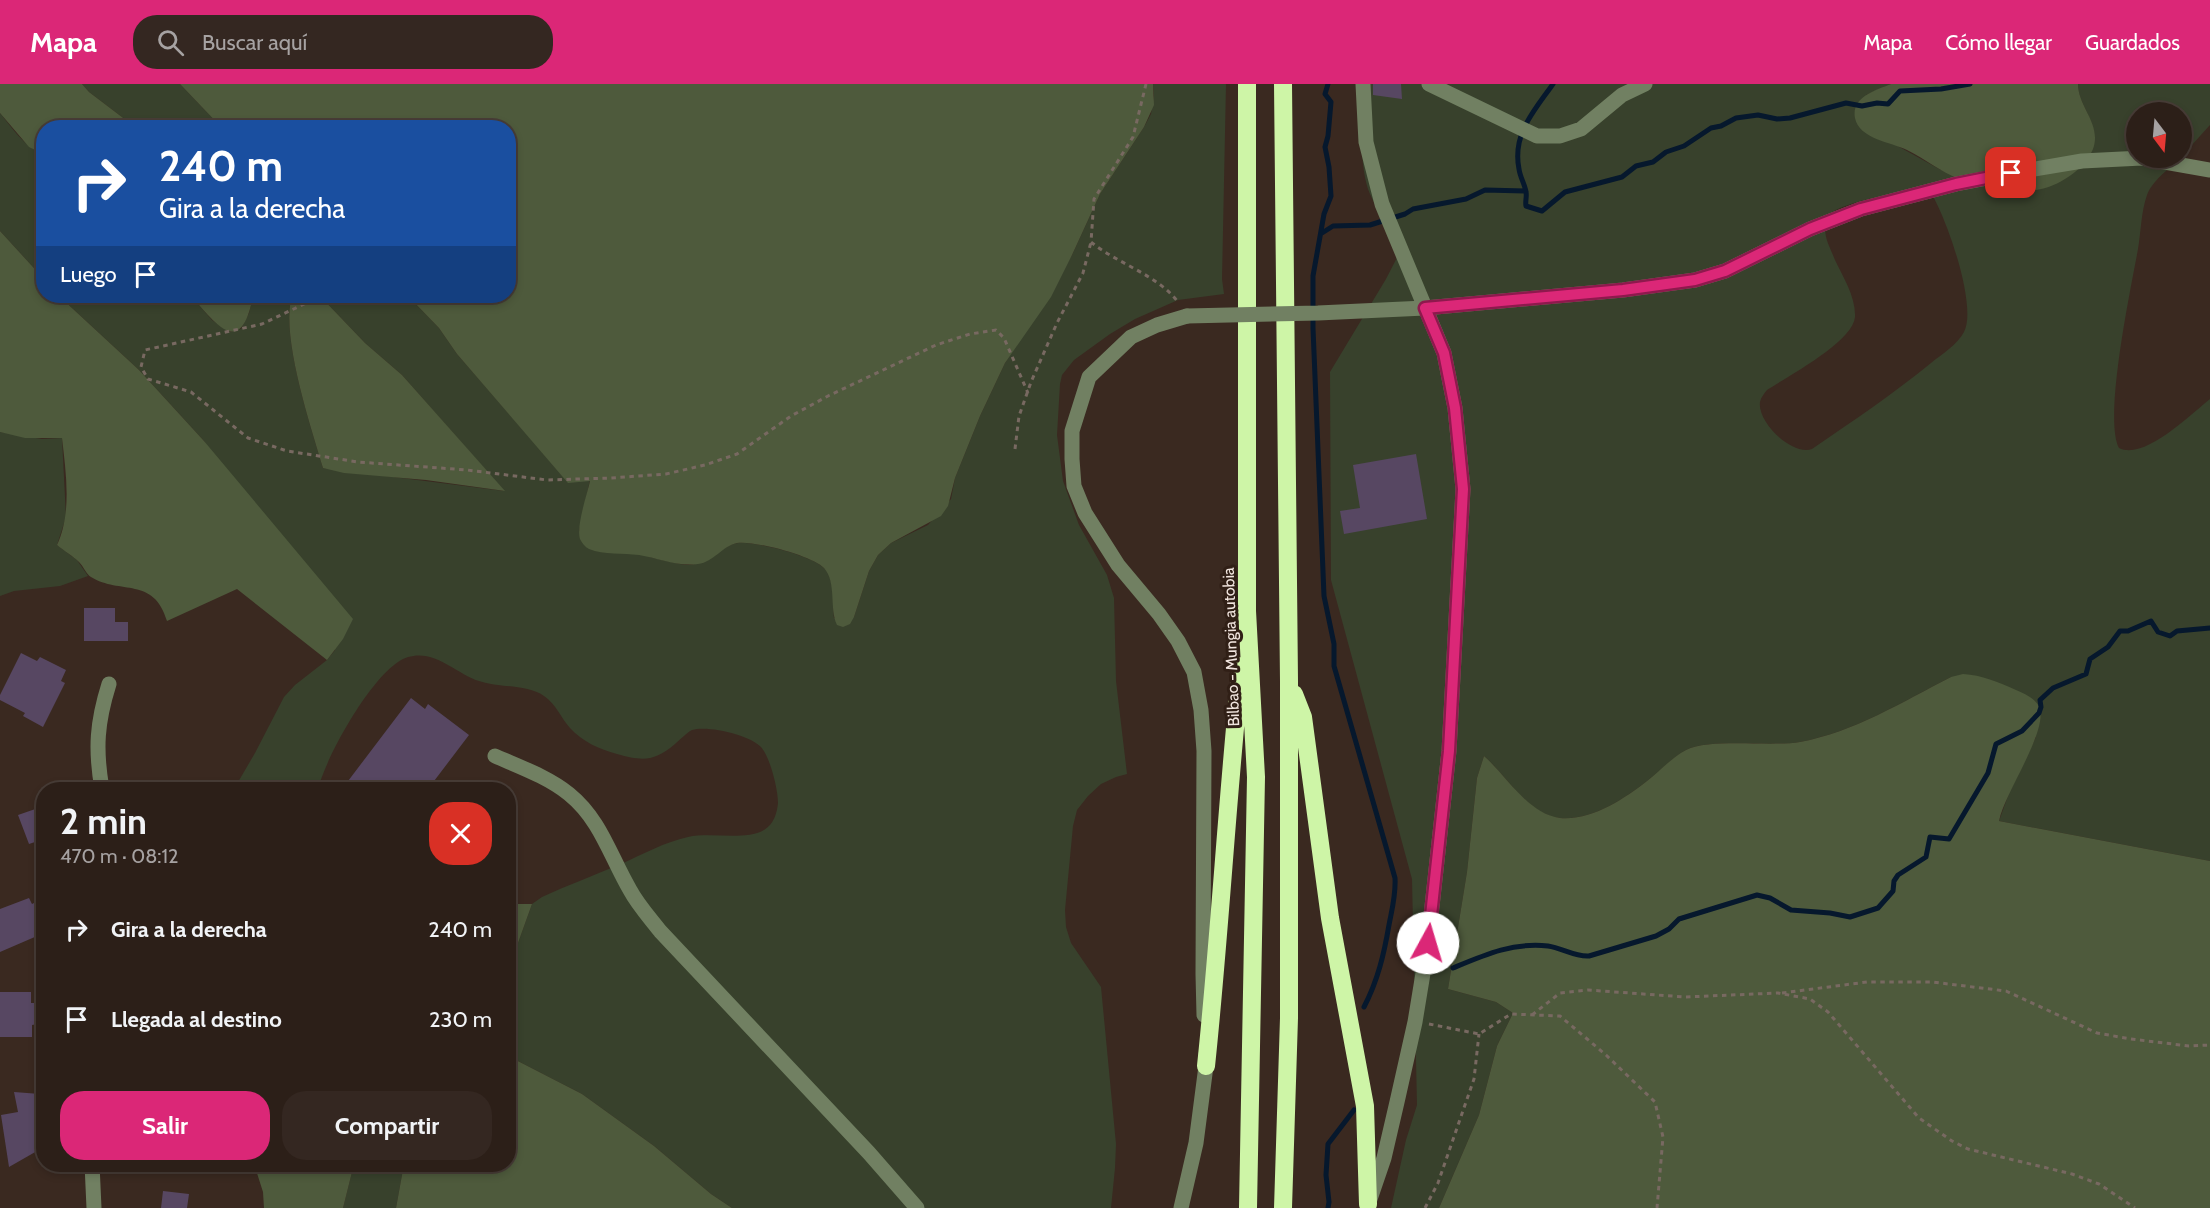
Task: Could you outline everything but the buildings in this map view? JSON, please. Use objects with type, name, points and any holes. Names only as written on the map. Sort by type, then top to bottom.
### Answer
[{"type":"highway","name":"Bilbao - Mungia autobia","points":[[1247,84],[1247,611],[1256,777],[1248,1208]]},
{"type":"highway","points":[[1283,84],[1289,681],[1289,1018],[1283,1208]]},
{"type":"highway","points":[[1206,1066],[1216,968],[1230,776],[1247,611]]},
{"type":"highway","points":[[1289,681],[1303,717],[1330,918],[1365,1106],[1367,1206]]},
{"type":"street","points":[[1363,84],[1366,142],[1382,204],[1444,353],[1455,408],[1463,489],[1449,751],[1428,943],[1415,1022],[1384,1158],[1367,1206]]},
{"type":"street","points":[[1429,84],[1537,136],[1560,136],[1581,129],[1622,95],[1645,84]]},
{"type":"street","points":[[1181,1208],[1196,1143],[1206,1066],[1203,974],[1204,751],[1202,710],[1194,672],[1178,641],[1159,614],[1118,565],[1085,513],[1074,486],[1072,431],[1089,377],[1131,337],[1156,325],[1187,316],[1425,308],[1623,290],[1695,280],[1725,271],[1810,229],[1861,209],[1956,184],[2082,160],[2142,158],[2210,170]]},
{"type":"street","points":[[101,782],[97,759],[99,714],[109,684]]},
{"type":"street","points":[[495,756],[537,775],[568,794],[583,808],[599,826],[631,893],[660,931],[869,1153],[917,1208]]},
{"type":"street","points":[[92,1172],[94,1208]]},
{"type":"path","points":[[1015,449],[1020,416],[1028,393],[1057,323],[1083,273],[1091,242],[1094,200],[1133,137],[1146,84]]},
{"type":"path","points":[[1091,242],[1103,252],[1128,264],[1172,294],[1187,316]]},
{"type":"path","points":[[306,303],[262,324],[145,350],[141,367],[148,379],[191,392],[248,438],[287,451],[358,462],[467,470],[547,480],[666,474],[705,465],[736,454],[791,416],[828,396],[936,345],[970,334],[996,330],[1004,338],[1028,393]]},
{"type":"path","points":[[1532,1015],[1560,993],[1588,990],[1686,998],[1778,993],[1867,982],[1932,982],[2006,991],[2097,1033],[2189,1046],[2210,1045]]},
{"type":"path","points":[[1778,993],[1810,999],[1828,1012],[1919,1118],[1952,1142],[1968,1149],[2072,1174],[2099,1184],[2136,1208]]},
{"type":"path","points":[[1415,1022],[1479,1034],[1511,1014],[1560,1017],[1606,1055],[1655,1102],[1663,1137],[1657,1208]]},
{"type":"path","points":[[1425,1208],[1438,1183],[1474,1079],[1479,1034]]},
{"type":"green space","points":[[0,84],[82,84],[126,120],[36,120],[36,150],[29,147],[0,113]]},
{"type":"green space","points":[[82,84],[180,84],[214,120],[126,120]]},
{"type":"green space","points":[[180,84],[1153,84],[1154,105],[1144,127],[1100,194],[1051,297],[1005,363],[955,478],[948,506],[941,516],[891,543],[878,555],[869,571],[854,617],[850,624],[843,627],[837,625],[833,611],[832,588],[828,574],[818,563],[796,554],[756,544],[737,543],[704,563],[691,565],[639,555],[601,552],[586,547],[580,539],[579,526],[590,481],[568,483],[457,354],[439,328],[415,303],[516,303],[516,120],[214,120]]},
{"type":"green space","points":[[1153,84],[1226,84],[1222,279],[1224,294],[1178,300],[1135,319],[1074,360],[1062,375],[1057,435],[1063,481],[1079,525],[1107,575],[1114,598],[1116,681],[1127,774],[1101,784],[1077,810],[1073,826],[1065,910],[1066,927],[1071,943],[1101,987],[1116,1144],[1111,1208],[732,1208],[711,1194],[654,1146],[582,1094],[516,1060],[516,949],[532,904],[542,897],[679,839],[697,836],[747,835],[767,828],[776,814],[778,797],[770,765],[761,747],[739,735],[718,730],[699,729],[690,731],[668,750],[654,757],[641,759],[617,754],[580,737],[570,728],[552,703],[537,692],[479,681],[436,659],[418,655],[395,664],[367,695],[341,736],[320,782],[238,782],[284,697],[295,685],[327,660],[335,650],[204,441],[139,370],[67,303],[197,303],[212,320],[230,332],[241,329],[251,303],[291,303],[289,313],[293,357],[323,468],[504,491],[402,375],[365,343],[327,303],[415,303],[439,328],[457,354],[568,482],[590,480],[579,531],[644,555],[686,565],[697,564],[726,547],[738,543],[757,544],[783,550],[809,559],[825,569],[833,592],[834,618],[854,617],[869,571],[878,555],[891,543],[928,525],[951,499],[955,478],[1005,363],[1072,255],[1100,194],[1144,127],[1151,114]]},
{"type":"green space","points":[[1360,84],[1891,84],[1866,95],[1894,144],[1941,170],[2094,142],[2094,133],[2081,99],[2078,84],[2210,84],[2210,125],[2192,145],[2192,102],[2126,102],[2126,168],[2169,168],[2149,190],[2142,215],[2120,352],[2114,410],[2115,432],[2119,448],[2129,450],[2141,448],[2167,434],[2210,399],[2210,861],[1999,821],[2009,793],[2036,737],[1951,677],[1859,724],[1820,737],[1787,743],[1710,744],[1686,750],[1618,801],[1595,812],[1572,818],[1560,818],[1538,810],[1484,756],[1477,778],[1467,872],[1448,989],[1496,1002],[1513,1013],[1497,1046],[1479,1115],[1439,1208],[1391,1208],[1406,1140],[1417,1105],[1412,879],[1331,580],[1330,372],[1386,279],[1404,244],[1377,208],[1366,184]],"holes":[[[1928,188],[1943,217],[1958,259],[1967,302],[1967,319],[1961,337],[1917,374],[1812,449],[1804,450],[1795,447],[1777,436],[1764,419],[1760,402],[1762,397],[1767,390],[1832,347],[1852,327],[1855,317],[1851,295],[1826,238],[1827,216],[1847,205],[1861,201]]]},
{"type":"green space","points":[[1891,84],[2078,84],[2094,132],[2093,149],[2083,164],[2069,176],[2053,185],[2036,190],[1959,179],[1907,150],[1876,139],[1858,125],[1855,111],[1861,100],[1866,95]]},
{"type":"green space","points":[[0,113],[14,131],[36,151],[36,270],[0,231]]},
{"type":"green space","points":[[0,231],[36,270],[36,303],[67,303],[139,370],[204,441],[353,619],[343,639],[327,660],[237,589],[167,621],[161,607],[145,592],[102,582],[91,577],[79,562],[57,545],[65,520],[66,506],[62,438],[25,438],[0,432]]},
{"type":"green space","points":[[197,303],[251,303],[242,327],[235,331],[227,330],[210,317]]},
{"type":"green space","points":[[291,303],[327,303],[365,343],[402,375],[505,491],[426,480],[344,473],[323,468],[293,357],[289,313]]},
{"type":"green space","points":[[0,432],[42,439],[62,438],[66,517],[57,545],[77,560],[88,576],[60,586],[14,591],[0,596]]},
{"type":"green space","points":[[1963,674],[1990,679],[2027,695],[2040,709],[2037,733],[1999,821],[2210,861],[2210,1208],[1439,1208],[1479,1115],[1497,1046],[1513,1013],[1496,1002],[1448,989],[1467,872],[1477,778],[1484,756],[1528,802],[1548,815],[1572,818],[1595,812],[1628,795],[1686,750],[1710,744],[1787,743],[1820,737],[1859,724],[1951,677]]},
{"type":"green space","points":[[516,904],[532,904],[516,949]]},
{"type":"green space","points":[[516,1060],[582,1094],[654,1146],[711,1194],[732,1208],[396,1208],[403,1172],[516,1172]]},
{"type":"green space","points":[[257,1172],[352,1172],[343,1208],[264,1208],[263,1192]]},
{"type":"green space","points":[[352,1172],[403,1172],[396,1208],[343,1208]]},
{"type":"waterway","points":[[1328,84],[1325,94],[1331,102],[1325,147],[1331,196],[1324,214],[1313,276],[1324,596],[1334,644],[1334,666],[1395,878],[1394,902],[1383,957],[1364,1007]]},
{"type":"waterway","points":[[1553,84],[1526,124],[1518,156],[1526,192],[1526,206],[1542,211],[1565,192],[1622,177],[1636,166],[1653,162],[1666,152],[1684,146],[1711,128],[1721,126],[1736,118],[1758,115],[1777,119],[1790,118],[1846,103],[1862,106],[1877,103],[1888,104],[1900,91],[1941,89],[1970,84]]},
{"type":"waterway","points":[[1322,233],[1333,226],[1370,225],[1405,214],[1413,209],[1466,199],[1485,190],[1525,191]]},
{"type":"waterway","points":[[1453,968],[1487,954],[1523,946],[1548,946],[1589,956],[1656,936],[1669,929],[1679,919],[1757,895],[1770,898],[1791,910],[1850,917],[1878,908],[1893,891],[1894,881],[1898,875],[1926,857],[1930,837],[1949,839],[1988,773],[1996,744],[2022,731],[2039,713],[2040,700],[2053,688],[2086,674],[2090,659],[2108,647],[2120,631],[2128,631],[2151,621],[2158,632],[2170,636],[2177,631],[2210,628]]},
{"type":"waterway","points":[[1328,1208],[1326,1175],[1328,1144],[1354,1110]]},
{"type":"route","points":[[1428,943],[1449,751],[1463,489],[1455,408],[1444,353],[1425,308],[1623,290],[1695,280],[1725,271],[1810,229],[1861,209],[1956,184],[2011,173]]}]
